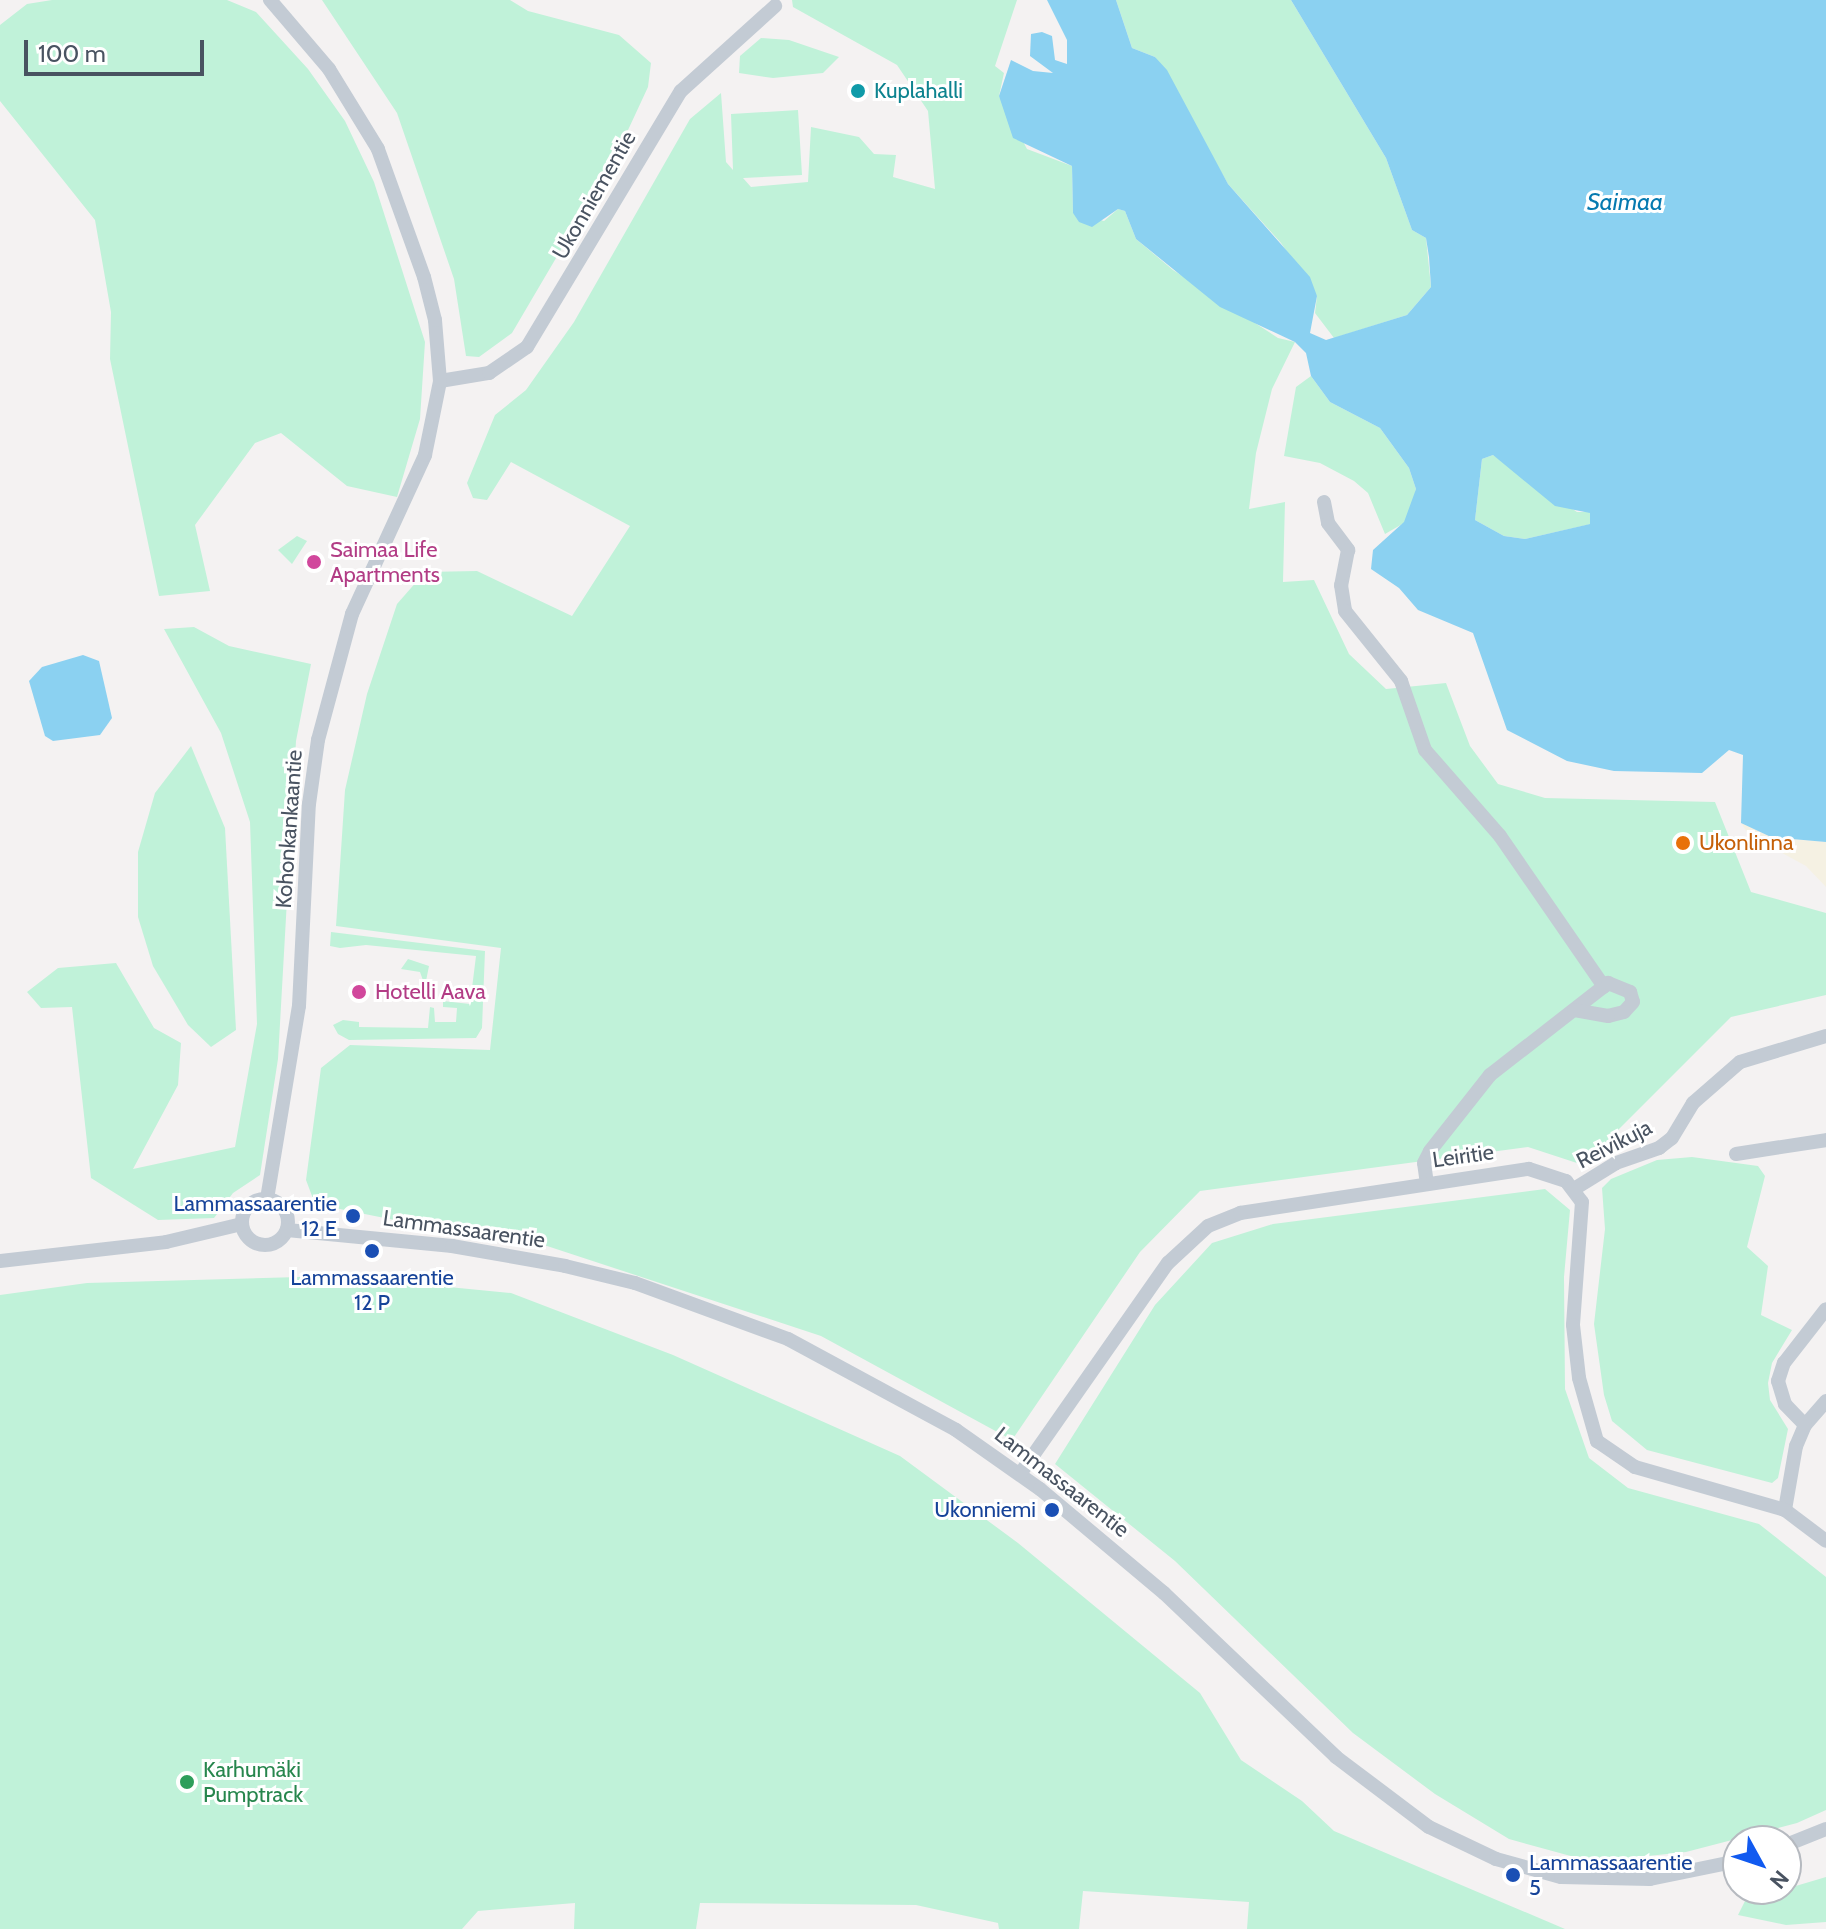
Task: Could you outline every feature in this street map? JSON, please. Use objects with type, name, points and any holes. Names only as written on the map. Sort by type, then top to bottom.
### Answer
[{"type":"street","name":"Kohonkankaantie","points":[[267,1199],[299,1006],[309,804],[318,740],[352,614],[425,455],[440,381],[435,320],[424,277],[378,149],[320,57],[270,0]]},
{"type":"street","name":"Ukonniementie","points":[[440,381],[489,373],[527,347],[681,91],[775,6]]},
{"type":"street","points":[[1324,502],[1328,523],[1348,550],[1341,585],[1345,611],[1401,681],[1425,750],[1500,836],[1606,985],[1630,992],[1633,1002],[1624,1012],[1608,1016],[1575,1010]]},
{"type":"street","points":[[1427,1184],[1424,1163],[1461,1108],[1490,1075],[1606,985]]},
{"type":"street","name":"Reivikuja","points":[[1574,1189],[1616,1163],[1659,1148],[1672,1138],[1693,1103],[1740,1062],[1826,1036]]},
{"type":"street","points":[[1736,1154],[1826,1140]]},
{"type":"street","name":"Leiritie","points":[[1020,1474],[1168,1263],[1208,1226],[1240,1213],[1529,1169],[1556,1175],[1574,1189]]},
{"type":"street","points":[[1574,1189],[1584,1218],[1574,1345],[1597,1441],[1635,1467],[1785,1510],[1826,1541]]},
{"type":"street","points":[[267,1199],[287,1214],[287,1230],[266,1246],[249,1240],[242,1224],[249,1206],[267,1199]]},
{"type":"street","points":[[0,1261],[166,1242],[242,1224]]},
{"type":"street","name":"Lammassaarentie","points":[[287,1230],[452,1246],[635,1283],[788,1339],[871,1381],[1020,1474],[1164,1593],[1345,1765],[1429,1827],[1496,1859],[1572,1878],[1650,1879],[1722,1864]]},
{"type":"street","points":[[1805,1425],[1785,1404],[1778,1381],[1784,1363],[1826,1309]]},
{"type":"street","points":[[1785,1510],[1805,1425],[1826,1401]]},
{"type":"street","points":[[1802,1839],[1826,1829]]},
{"type":"green space","points":[[52,0],[227,0],[256,12],[308,69],[345,121],[374,182],[425,342],[420,419],[397,497],[347,486],[281,433],[255,443],[195,525],[210,591],[159,596],[110,359],[111,312],[95,220],[0,101],[0,25],[27,4]]},
{"type":"green space","points":[[322,0],[510,0],[528,11],[619,35],[651,63],[648,87],[622,143],[559,253],[512,333],[479,357],[466,356],[454,279],[397,113]]},
{"type":"green space","points":[[792,0],[1017,0],[995,66],[1004,73],[999,96],[1027,149],[1072,166],[1073,213],[1104,221],[1118,209],[1125,211],[1136,239],[1173,270],[1278,338],[1295,342],[1272,389],[1256,453],[1249,509],[1285,502],[1283,582],[1314,580],[1349,654],[1386,689],[1446,683],[1470,746],[1498,784],[1545,798],[1715,802],[1751,892],[1826,913],[1826,995],[1731,1017],[1583,1165],[1528,1147],[1200,1191],[1140,1252],[1012,1440],[821,1336],[544,1245],[479,1237],[315,1204],[306,1180],[321,1068],[350,1045],[490,1050],[501,948],[336,926],[345,790],[367,694],[397,604],[425,572],[477,571],[572,616],[630,526],[511,462],[487,500],[473,498],[467,483],[495,415],[526,390],[574,322],[690,119],[721,93],[726,162],[733,170],[731,114],[798,110],[802,175],[743,178],[751,187],[808,182],[811,127],[859,137],[874,154],[896,155],[893,177],[935,189],[928,111],[897,65],[793,7]]},
{"type":"green space","points":[[1116,0],[1291,0],[1386,158],[1412,230],[1426,238],[1431,287],[1407,315],[1334,338],[1315,313],[1317,296],[1281,243],[1228,184],[1155,57],[1132,48]]},
{"type":"green space","points":[[761,38],[789,40],[839,57],[823,73],[773,78],[739,73],[740,56]]},
{"type":"green space","points":[[1311,376],[1330,402],[1380,428],[1409,468],[1416,489],[1412,506],[1404,523],[1385,534],[1368,493],[1354,481],[1320,463],[1284,456],[1296,387]]},
{"type":"green space","points":[[1493,455],[1577,512],[1590,512],[1591,524],[1525,539],[1504,536],[1475,520],[1482,459]]},
{"type":"green space","points":[[297,536],[307,541],[292,564],[278,550]]},
{"type":"green space","points":[[194,627],[229,646],[311,664],[296,741],[278,1059],[260,1175],[233,1193],[214,1218],[158,1220],[91,1178],[72,1007],[41,1008],[27,992],[58,968],[116,963],[154,1028],[181,1043],[178,1085],[133,1169],[235,1147],[257,1024],[250,822],[221,733],[164,629]]},
{"type":"green space","points":[[191,746],[225,828],[236,1030],[211,1047],[188,1025],[153,966],[138,917],[138,852],[155,793]]},
{"type":"green space","points":[[331,932],[485,951],[482,1028],[476,1038],[349,1040],[338,1034],[333,1025],[343,1020],[359,1022],[359,1027],[428,1028],[430,1007],[434,1008],[435,1022],[456,1022],[457,1008],[443,1007],[443,1001],[470,1004],[476,956],[366,945],[340,948],[330,946]]},
{"type":"green space","points":[[408,959],[429,966],[425,986],[420,972],[401,969]]},
{"type":"green space","points":[[1692,1157],[1758,1166],[1765,1176],[1747,1247],[1768,1266],[1761,1315],[1792,1330],[1772,1363],[1768,1383],[1770,1400],[1788,1429],[1778,1478],[1772,1483],[1647,1450],[1612,1421],[1604,1395],[1594,1324],[1605,1229],[1602,1188],[1611,1179],[1657,1160]]},
{"type":"green space","points":[[1545,1189],[1570,1210],[1564,1277],[1565,1389],[1589,1458],[1628,1488],[1759,1524],[1826,1577],[1826,1810],[1789,1825],[1722,1825],[1722,1843],[1686,1852],[1629,1858],[1578,1858],[1509,1839],[1435,1794],[1353,1733],[1175,1561],[1055,1464],[1155,1305],[1212,1243],[1273,1224]]},
{"type":"green space","points":[[336,1276],[511,1293],[673,1355],[900,1456],[1018,1543],[1200,1693],[1241,1760],[1302,1801],[1334,1831],[1565,1929],[1247,1929],[1249,1902],[1083,1891],[1079,1929],[999,1929],[998,1923],[916,1905],[700,1903],[696,1929],[574,1929],[575,1903],[478,1911],[462,1929],[0,1929],[0,1295],[87,1283]]},
{"type":"green space","points":[[1826,1877],[1826,1922],[1786,1925],[1738,1915],[1743,1905],[1802,1905],[1802,1884]]},
{"type":"sand","points":[[1741,823],[1771,837],[1826,842],[1826,887],[1806,866],[1749,835]]},
{"type":"water","name":"Saimaa","points":[[1047,0],[1116,0],[1132,48],[1155,57],[1167,70],[1228,184],[1310,277],[1317,296],[1310,333],[1326,340],[1407,315],[1431,287],[1429,257],[1426,238],[1412,230],[1386,158],[1291,0],[1826,0],[1826,842],[1771,837],[1741,823],[1743,755],[1729,750],[1702,773],[1614,771],[1567,761],[1507,730],[1473,633],[1418,610],[1399,588],[1371,569],[1373,550],[1404,522],[1416,489],[1409,468],[1380,428],[1330,402],[1311,376],[1306,353],[1295,342],[1220,307],[1136,239],[1125,211],[1118,209],[1092,227],[1079,222],[1073,213],[1072,166],[1013,138],[999,96],[1011,60],[1033,71],[1053,73],[1030,56],[1031,34],[1042,32],[1052,36],[1055,60],[1067,64],[1067,40]],"holes":[[[1493,455],[1555,506],[1590,513],[1590,524],[1525,539],[1504,536],[1475,520],[1482,459]]]},
{"type":"water","points":[[83,655],[99,661],[112,718],[100,735],[53,741],[45,736],[29,681],[42,667]]},
{"type":"place","name":"Kuplahalli","points":[[858,91]]},
{"type":"place","name":"Saimaa Life Apartments","points":[[314,562]]},
{"type":"place","name":"Ukonlinna","points":[[1683,843]]},
{"type":"place","name":"Hotelli Aava","points":[[359,992]]},
{"type":"place","name":"Lammassaarentie 12 E","points":[[353,1216]]},
{"type":"place","name":"Lammassaarentie 12 P","points":[[372,1251]]},
{"type":"place","name":"Ukonniemi","points":[[1052,1510]]},
{"type":"place","name":"Karhumäki Pumptrack","points":[[187,1782]]},
{"type":"place","name":"Lammassaarentie 5","points":[[1513,1875]]}]
